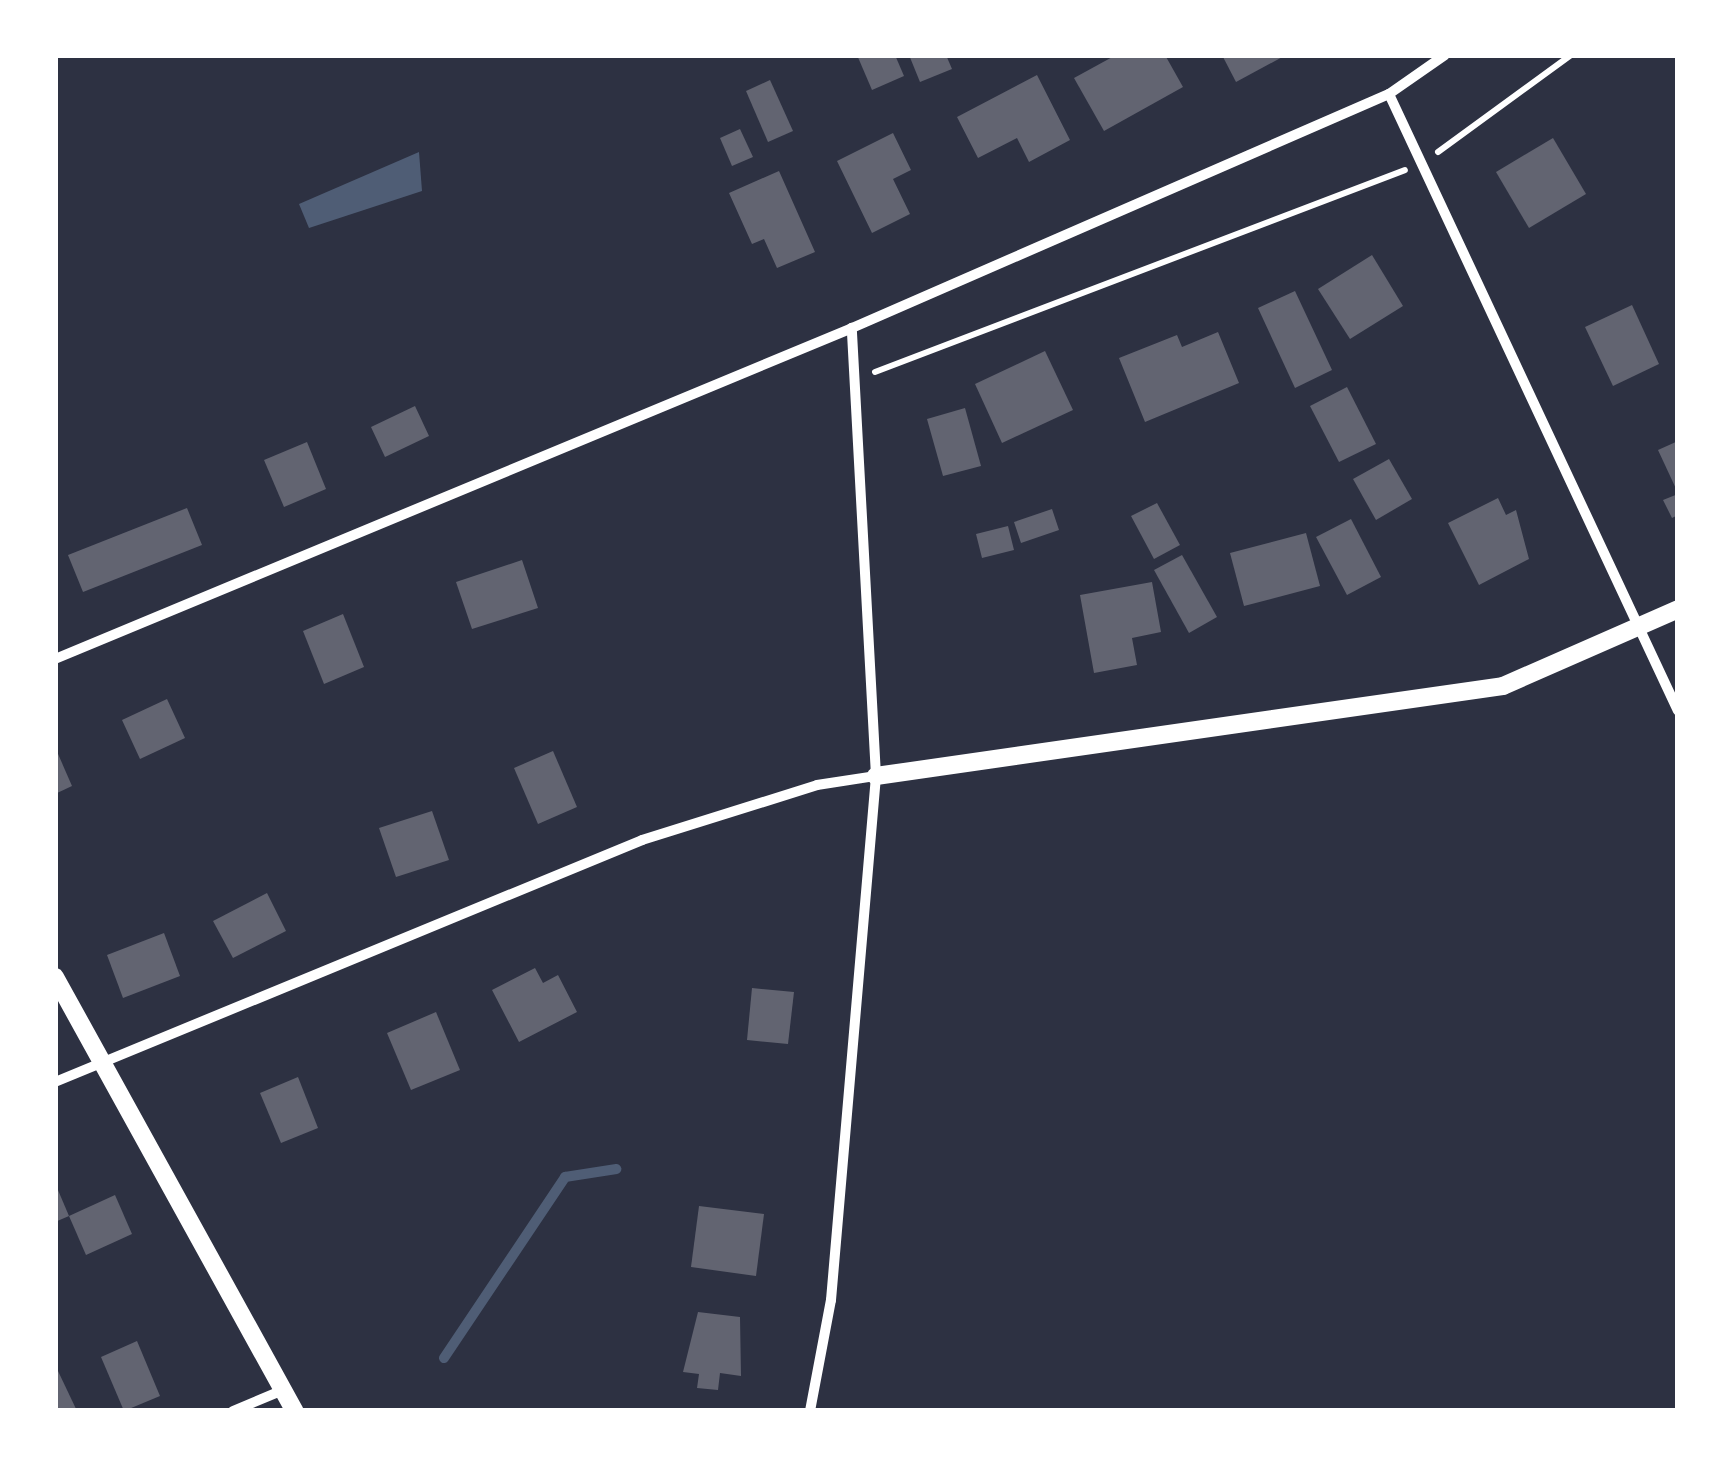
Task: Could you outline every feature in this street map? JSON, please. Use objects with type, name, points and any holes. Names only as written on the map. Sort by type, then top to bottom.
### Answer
[{"type":"street","points":[[55,659],[852,328],[1389,94],[1445,55]]},
{"type":"street","points":[[1389,94],[1678,711]]},
{"type":"street","points":[[810,1411],[831,1300],[876,776],[852,328]]},
{"type":"street","points":[[55,1082],[642,840],[817,785],[1503,686],[1678,608]]},
{"type":"street","points":[[55,977],[97,1064],[295,1411]]},
{"type":"street","points":[[234,1411],[283,1390]]},
{"type":"path","points":[[855,380],[1423,163],[1571,55]]},
{"type":"water","points":[[419,152],[422,191],[309,228],[299,204]]},
{"type":"building","points":[[857,55],[895,55],[904,76],[872,90]]},
{"type":"building","points":[[909,55],[946,55],[952,69],[920,82]]},
{"type":"building","points":[[1116,55],[1165,55],[1183,87],[1104,131],[1074,78]]},
{"type":"building","points":[[1222,55],[1286,55],[1236,82]]},
{"type":"building","points":[[1037,75],[1070,140],[1029,162],[1017,138],[978,158],[957,117]]},
{"type":"building","points":[[770,80],[793,131],[768,142],[746,91]]},
{"type":"building","points":[[740,129],[753,157],[732,166],[720,138]]},
{"type":"building","points":[[893,133],[911,170],[893,179],[910,214],[872,233],[837,161]]},
{"type":"building","points":[[1553,138],[1586,194],[1529,228],[1496,172]]},
{"type":"building","points":[[779,171],[815,252],[777,268],[764,239],[752,244],[729,193]]},
{"type":"building","points":[[1372,255],[1403,306],[1350,339],[1318,289]]},
{"type":"building","points":[[1295,291],[1332,370],[1295,388],[1258,308]]},
{"type":"building","points":[[1632,305],[1659,364],[1613,386],[1585,327]]},
{"type":"building","points":[[1218,332],[1239,383],[1145,422],[1119,358],[1177,335],[1182,347]]},
{"type":"building","points":[[1045,351],[1073,410],[1002,443],[975,384]]},
{"type":"building","points":[[1347,387],[1376,444],[1339,462],[1310,406]]},
{"type":"building","points":[[415,406],[429,436],[385,457],[371,427]]},
{"type":"building","points":[[965,408],[981,466],[943,476],[927,419]]},
{"type":"building","points":[[1678,441],[1678,493],[1658,450]]},
{"type":"building","points":[[307,442],[326,489],[284,507],[264,460]]},
{"type":"building","points":[[1389,459],[1412,499],[1376,520],[1353,479]]},
{"type":"building","points":[[1678,494],[1678,515],[1672,518],[1663,500]]},
{"type":"building","points":[[1498,498],[1506,515],[1516,510],[1529,559],[1479,585],[1448,523]]},
{"type":"building","points":[[1157,503],[1180,545],[1154,559],[1131,516]]},
{"type":"building","points":[[187,508],[202,545],[83,592],[68,555]]},
{"type":"building","points":[[1052,509],[1059,530],[1021,543],[1014,522]]},
{"type":"building","points":[[1351,519],[1381,577],[1347,595],[1316,537]]},
{"type":"building","points":[[1008,526],[1014,550],[982,558],[976,534]]},
{"type":"building","points":[[1306,533],[1320,586],[1244,606],[1230,553]]},
{"type":"building","points":[[1182,555],[1217,617],[1189,633],[1154,570]]},
{"type":"building","points":[[522,560],[538,608],[472,629],[456,582]]},
{"type":"building","points":[[1152,582],[1161,632],[1132,638],[1137,665],[1094,673],[1080,595]]},
{"type":"building","points":[[343,614],[364,667],[324,684],[303,631]]},
{"type":"building","points":[[167,699],[185,738],[140,759],[122,720]]},
{"type":"building","points":[[55,747],[72,786],[55,794]]},
{"type":"building","points":[[553,751],[577,807],[538,824],[514,768]]},
{"type":"building","points":[[432,811],[449,860],[396,877],[379,828]]},
{"type":"building","points":[[267,893],[286,931],[233,958],[213,921]]},
{"type":"building","points":[[164,933],[180,976],[123,998],[107,955]]},
{"type":"building","points":[[535,968],[543,983],[558,975],[577,1012],[519,1042],[492,990]]},
{"type":"building","points":[[752,988],[794,992],[788,1044],[747,1040]]},
{"type":"building","points":[[436,1012],[460,1070],[411,1090],[387,1033]]},
{"type":"building","points":[[298,1077],[318,1128],[281,1143],[260,1093]]},
{"type":"building","points":[[55,1183],[69,1216],[55,1222]]},
{"type":"building","points":[[115,1195],[132,1234],[86,1255],[69,1216]]},
{"type":"building","points":[[699,1206],[764,1214],[756,1276],[691,1267]]},
{"type":"building","points":[[698,1312],[740,1317],[741,1376],[720,1373],[718,1390],[697,1388],[699,1374],[683,1372]]},
{"type":"building","points":[[137,1341],[160,1396],[124,1411],[101,1357]]},
{"type":"building","points":[[58,1371],[77,1411],[55,1411]]},
{"type":"waterway","points":[[444,1358],[565,1177],[616,1169]]}]
